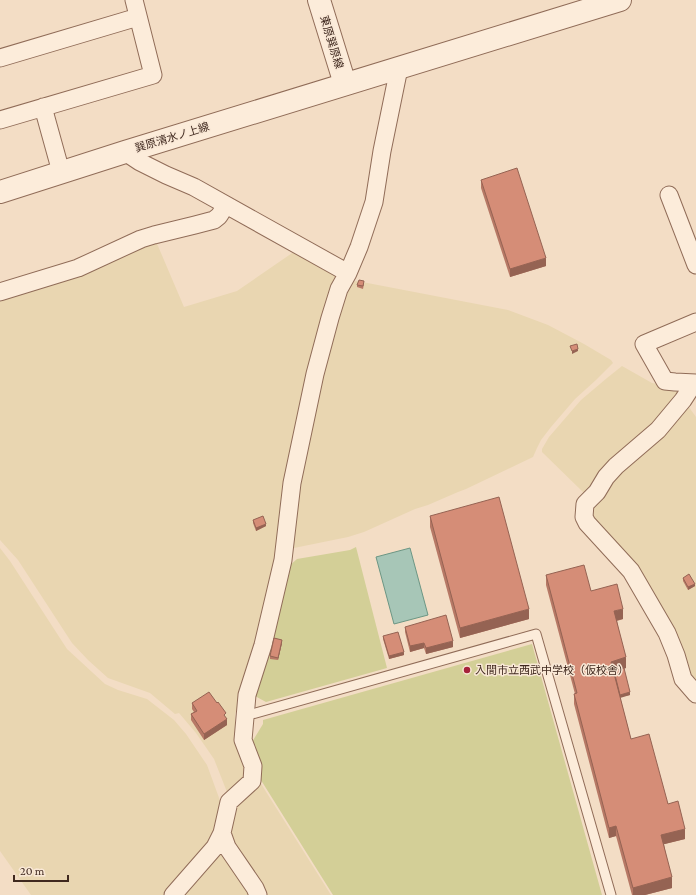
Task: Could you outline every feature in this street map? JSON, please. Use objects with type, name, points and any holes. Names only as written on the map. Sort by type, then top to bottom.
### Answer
[{"type":"street","points":[[0,120],[153,75],[134,0]]},
{"type":"street","name":"東原巽原線","points":[[319,0],[345,84]]},
{"type":"street","name":"巽原清水ノ上線","points":[[0,192],[125,152],[620,0]]},
{"type":"street","points":[[0,58],[138,17]]},
{"type":"street","points":[[173,895],[215,846],[222,833],[228,802],[252,781],[253,766],[243,740],[247,695],[263,645],[283,560],[292,484],[315,374],[339,289],[348,273],[359,247],[374,202],[382,151],[399,68]]},
{"type":"street","points":[[43,107],[61,172]]},
{"type":"street","points":[[125,152],[140,162],[194,187],[348,273]]},
{"type":"street","points":[[668,195],[696,265]]},
{"type":"street","points":[[0,292],[78,268],[140,239],[214,220],[219,216],[226,205]]},
{"type":"street","points":[[695,383],[665,381],[644,344],[696,322]]},
{"type":"street","points":[[695,383],[658,430],[616,466],[606,477],[597,492],[585,504],[584,517],[587,523],[631,571],[667,633],[676,655],[683,679],[696,694]]},
{"type":"street","points":[[222,833],[227,847],[255,888],[258,895]]},
{"type":"lane","points":[[245,716],[536,634],[611,895]]},
{"type":"shaded area","points":[[155,239],[184,307],[237,291],[298,249],[338,273],[281,550],[257,649],[235,714],[235,733],[247,765],[246,779],[231,792],[227,792],[214,759],[196,733],[179,713],[175,714],[150,693],[108,678],[72,643],[18,560],[0,540],[0,297]]},
{"type":"shaded area","points":[[357,281],[508,310],[548,325],[584,344],[611,360],[613,363],[575,399],[551,427],[541,440],[533,457],[466,489],[415,509],[364,532],[348,537],[289,549],[319,377],[350,282]]},
{"type":"shaded area","points":[[622,366],[652,383],[686,388],[594,490],[584,493],[542,452],[542,449],[549,437],[581,400]]},
{"type":"shaded area","points":[[686,403],[696,417],[696,686],[590,516],[601,495],[600,493]]},
{"type":"shaded area","points":[[356,547],[387,668],[266,702],[253,695],[288,567],[297,559],[350,550]]},
{"type":"shaded area","points":[[0,548],[67,649],[105,684],[118,690],[147,699],[174,720],[186,734],[207,765],[222,806],[211,845],[167,895],[31,895],[0,851]]},
{"type":"shaded area","points":[[410,548],[428,615],[394,624],[376,557]]},
{"type":"shaded area","points":[[532,644],[602,895],[333,895],[259,777],[252,742],[263,724],[263,720]]},
{"type":"shaded area","points":[[258,779],[331,895],[265,895],[232,844],[229,829],[237,801]]},
{"type":"shaded area","points":[[220,848],[251,895],[178,895]]},
{"type":"building","points":[[517,168],[546,258],[510,269],[481,180]]},
{"type":"building","points":[[359,280],[364,281],[363,286],[357,285]]},
{"type":"building","points":[[577,344],[578,349],[572,351],[570,346]]},
{"type":"building","points":[[499,497],[529,609],[460,628],[430,516]]},
{"type":"building","points":[[263,516],[266,524],[256,528],[253,520]]},
{"type":"building","points":[[584,565],[591,591],[617,584],[623,609],[614,611],[626,657],[611,662],[631,739],[649,734],[668,804],[678,801],[685,829],[661,835],[672,877],[633,888],[616,826],[609,828],[574,694],[577,693],[546,575]]},
{"type":"building","points":[[689,574],[695,584],[688,587],[683,578]]},
{"type":"building","points":[[446,615],[453,641],[426,648],[424,643],[410,646],[405,627]]},
{"type":"building","points":[[398,632],[404,652],[389,656],[383,636]]},
{"type":"building","points":[[274,638],[282,640],[278,658],[270,656]]},
{"type":"building","points":[[624,668],[630,692],[620,695],[614,671]]},
{"type":"building","points":[[209,692],[226,713],[224,715],[227,719],[204,734],[191,714],[197,711],[192,703]]},
{"type":"place","name":"入間市立西武中学校（仮校舎）","points":[[467,670]]}]
